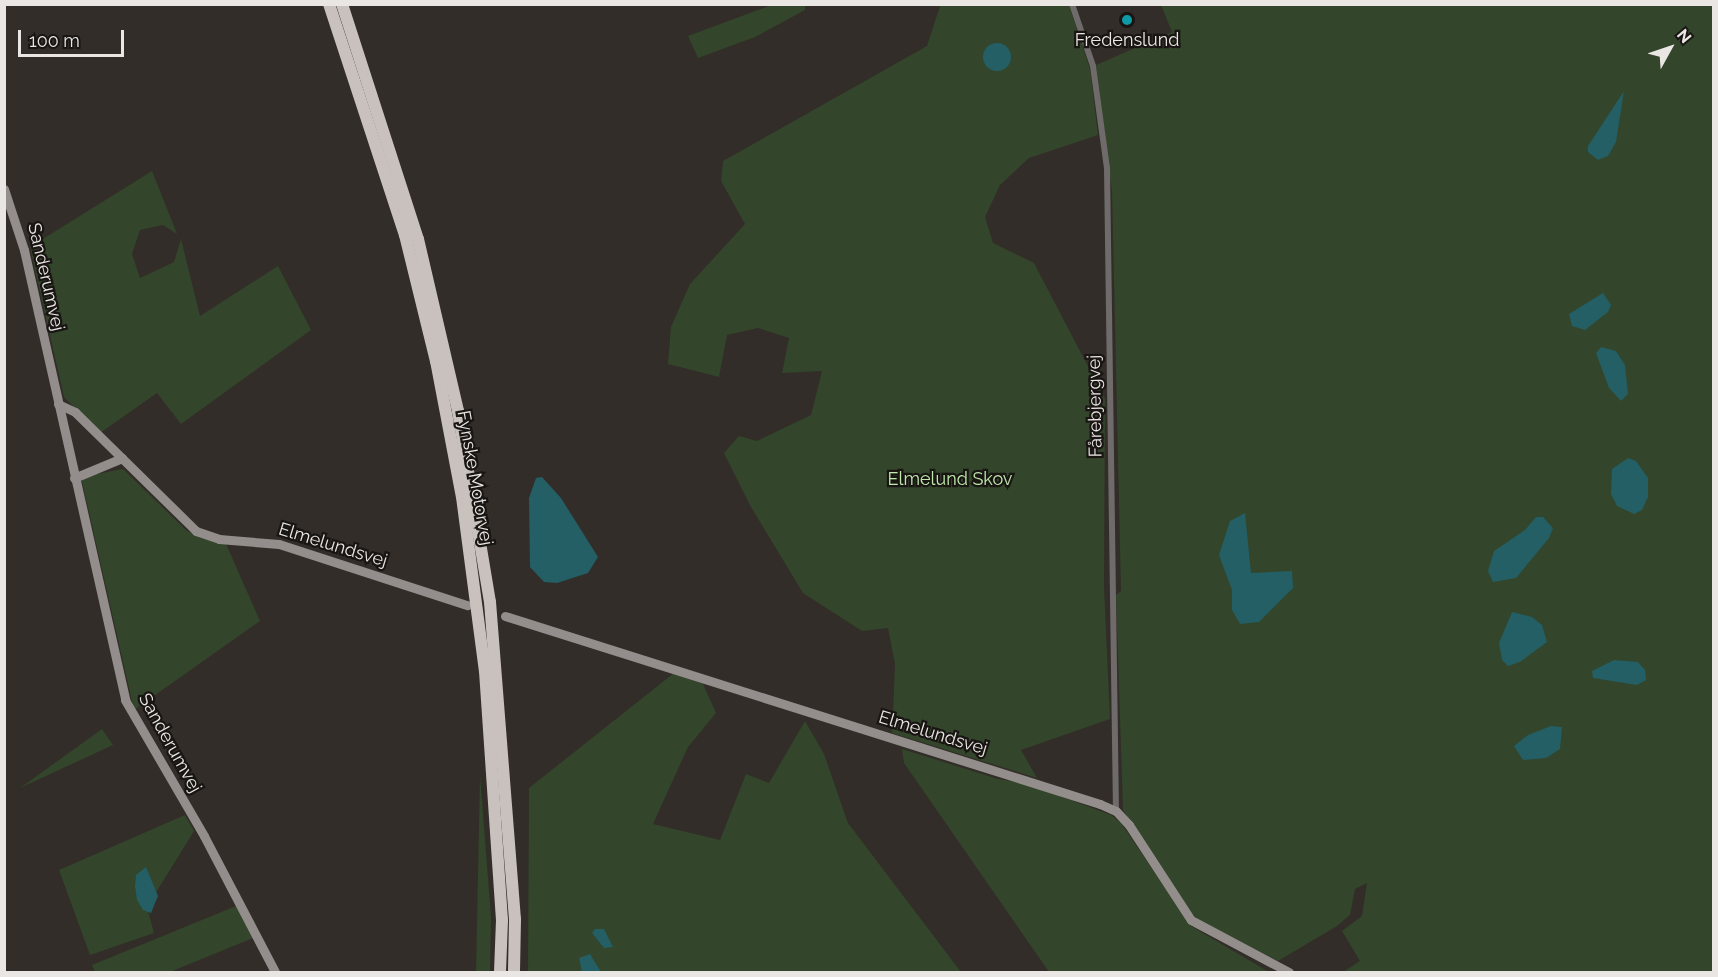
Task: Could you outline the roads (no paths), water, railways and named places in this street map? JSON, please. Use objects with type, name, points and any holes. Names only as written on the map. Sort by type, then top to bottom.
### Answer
[{"type":"highway","name":"Fynske Motorvej","points":[[329,4],[405,236],[436,361],[462,496],[485,671],[501,920],[500,972]]},
{"type":"highway","name":"Fynske Motorvej","points":[[342,4],[418,239],[458,411],[490,602],[515,919],[514,972]]},
{"type":"street","name":"Fårebjergvej","points":[[1072,4],[1093,66],[1107,168],[1116,811]]},
{"type":"street","name":"Sanderumvej","points":[[4,189],[18,227],[129,710],[204,836],[275,972]]},
{"type":"street","name":"Elmelundsvej","points":[[58,404],[75,412],[185,523],[207,536],[279,544],[467,605]]},
{"type":"street","points":[[74,478],[122,458]]},
{"type":"street","name":"Elmelundsvej","points":[[505,616],[1116,811]]},
{"type":"street","points":[[1116,811],[1129,825],[1191,920],[1290,972]]},
{"type":"water","points":[[997,43],[1007,47],[1011,57],[1007,67],[997,71],[987,67],[983,57],[987,47]]},
{"type":"water","points":[[1624,91],[1616,142],[1608,156],[1598,160],[1588,152],[1588,146]]},
{"type":"water","points":[[1603,293],[1611,305],[1608,312],[1585,330],[1572,326],[1569,314]]},
{"type":"water","points":[[1601,347],[1616,351],[1625,365],[1628,394],[1621,401],[1609,388],[1596,353]]},
{"type":"water","points":[[1628,458],[1636,461],[1648,478],[1648,497],[1642,510],[1634,514],[1617,506],[1611,494],[1612,469]]},
{"type":"water","points":[[542,477],[561,498],[598,557],[588,573],[557,583],[544,582],[530,567],[529,498],[536,478]]},
{"type":"water","points":[[1245,513],[1251,573],[1292,571],[1293,588],[1259,622],[1240,624],[1232,610],[1232,590],[1219,555],[1230,521]]},
{"type":"water","points":[[1536,517],[1543,517],[1553,528],[1549,538],[1516,578],[1493,582],[1488,571],[1494,551],[1525,530]]},
{"type":"water","points":[[1512,612],[1532,617],[1542,625],[1547,642],[1520,662],[1508,666],[1502,660],[1499,643]]},
{"type":"water","points":[[1614,660],[1638,662],[1645,670],[1646,680],[1637,685],[1593,678],[1592,671]]},
{"type":"water","points":[[1551,726],[1562,727],[1560,749],[1546,758],[1523,760],[1514,746],[1528,735]]},
{"type":"water","points":[[146,867],[158,896],[151,913],[143,910],[137,900],[135,886],[136,875]]},
{"type":"water","points":[[595,929],[604,929],[613,947],[604,948],[592,933]]},
{"type":"water","points":[[590,954],[601,972],[582,972],[579,958]]},
{"type":"place","name":"Fredenslund","points":[[1127,20]]},
{"type":"park label","name":"Elmelund Skov","points":[[950,479]]}]
